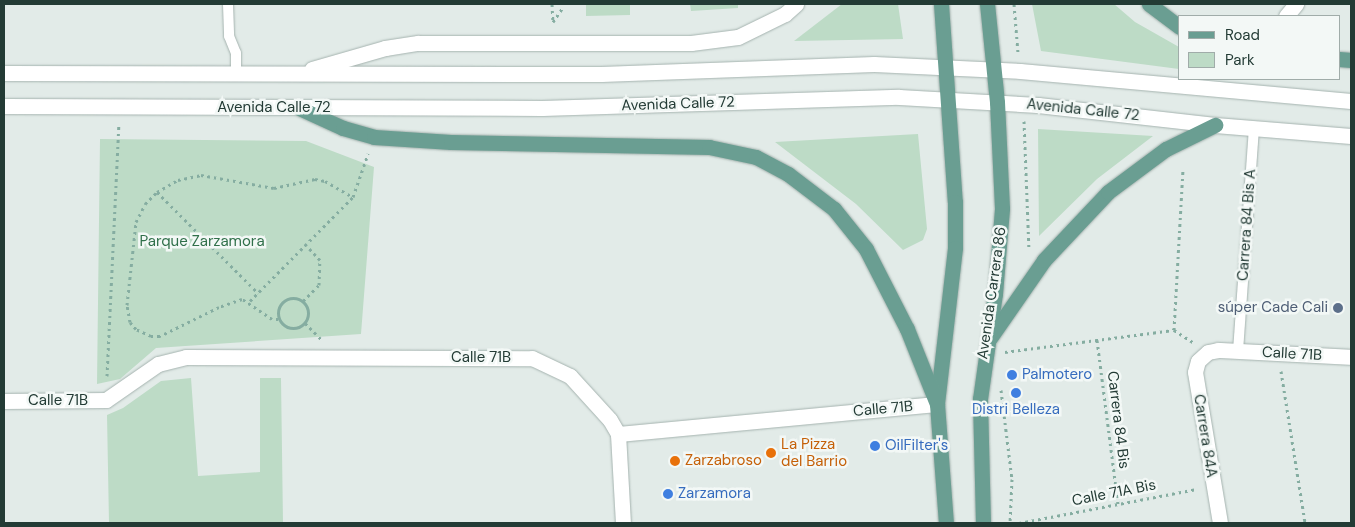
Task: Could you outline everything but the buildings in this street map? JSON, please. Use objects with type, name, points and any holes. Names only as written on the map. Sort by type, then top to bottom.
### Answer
[{"type":"main road","points":[[299,74],[384,48],[418,42],[692,43],[719,40],[738,37],[786,14],[796,4]]},
{"type":"main road","points":[[941,4],[949,100],[955,240],[937,404],[946,523]]},
{"type":"main road","name":"Avenida Carrera 86","points":[[983,523],[980,399],[1001,245],[1002,208],[997,102],[987,4]]},
{"type":"main road","points":[[1151,4],[1178,26]]},
{"type":"main road","points":[[1287,15],[1296,4]]},
{"type":"main road","points":[[4,73],[601,74],[743,67],[874,64],[994,70],[1351,101]]},
{"type":"main road","name":"Avenida Calle 72","points":[[4,106],[552,108],[848,98],[949,100],[997,102],[1215,125],[1351,136]]},
{"type":"main road","points":[[299,108],[343,128],[374,137],[451,142],[709,148],[756,157],[815,193],[834,209],[855,234],[881,275],[904,323],[937,404]]},
{"type":"main road","points":[[986,344],[1044,260],[1108,192],[1166,149],[1215,125]]},
{"type":"main road","name":"Calle 71B","points":[[1208,352],[1238,351],[1351,357]]},
{"type":"main road","name":"Carrera 84A","points":[[1208,352],[1198,361],[1195,372],[1220,523]]},
{"type":"main road","name":"Calle 71B","points":[[4,401],[106,400],[158,364],[186,357],[532,358],[570,376],[599,404],[618,434],[937,404]]},
{"type":"main road","points":[[618,434],[624,523]]},
{"type":"lane","points":[[228,4],[229,36],[236,53],[236,73]]},
{"type":"lane","name":"Carrera 84 Bis A","points":[[1238,351],[1254,128]]},
{"type":"path","points":[[552,4],[553,22],[563,7]]},
{"type":"path","points":[[1014,4],[1018,49]]},
{"type":"path","points":[[106,400],[120,106]]},
{"type":"path","points":[[1025,127],[1029,255]]},
{"type":"path","points":[[250,301],[353,197],[374,137]]},
{"type":"path","points":[[1174,330],[1183,170]]},
{"type":"path","points":[[278,320],[280,304],[295,297],[303,301],[308,315],[298,328],[283,326],[278,320],[272,319],[250,301],[242,299],[227,303],[160,336],[151,336],[136,329],[130,322],[127,306],[136,222],[156,192],[178,180],[202,175],[274,188],[315,179],[325,182],[353,197]]},
{"type":"path","points":[[156,192],[258,293]]},
{"type":"path","points":[[303,301],[319,285],[320,260],[305,244]]},
{"type":"path","points":[[1002,352],[1174,330],[1208,352]]},
{"type":"path","name":"Carrera 84 Bis","points":[[1096,340],[1118,504]]},
{"type":"path","points":[[1001,359],[1003,345]]},
{"type":"path","points":[[1278,353],[1305,523]]},
{"type":"path","points":[[1000,382],[1012,479],[1010,523]]},
{"type":"path","name":"Calle 71A Bis","points":[[1019,523],[1214,485]]},
{"type":"green space","points":[[586,4],[630,4],[630,15],[586,16]]},
{"type":"green space","points":[[690,4],[738,4],[738,8],[691,11]]},
{"type":"green space","points":[[842,4],[898,4],[903,39],[794,41]]},
{"type":"green space","points":[[1032,4],[1114,4],[1135,22],[1178,46],[1178,69],[1041,51]]},
{"type":"green space","points":[[1038,129],[1153,136],[1097,179],[1039,236]]},
{"type":"green space","points":[[918,134],[927,229],[923,240],[903,250],[856,204],[775,142]]},
{"type":"green space","name":"Parque Zarzamora","points":[[100,139],[306,141],[374,167],[361,334],[156,348],[120,379],[97,384]]},
{"type":"green space","points":[[191,378],[198,476],[260,472],[260,378],[281,378],[283,523],[109,523],[107,415],[123,408],[161,381]]},
{"type":"place","name":"súper Cade Cali","points":[[1338,308]]},
{"type":"place","name":"Palmotero","points":[[1012,375]]},
{"type":"place","name":"Distri Belleza","points":[[1016,393]]},
{"type":"place","name":"OilFilter's","points":[[875,446]]},
{"type":"place","name":"La Pizza del Barrio","points":[[771,453]]},
{"type":"place","name":"Zarzabroso","points":[[675,461]]},
{"type":"place","name":"Zarzamora","points":[[668,494]]}]
